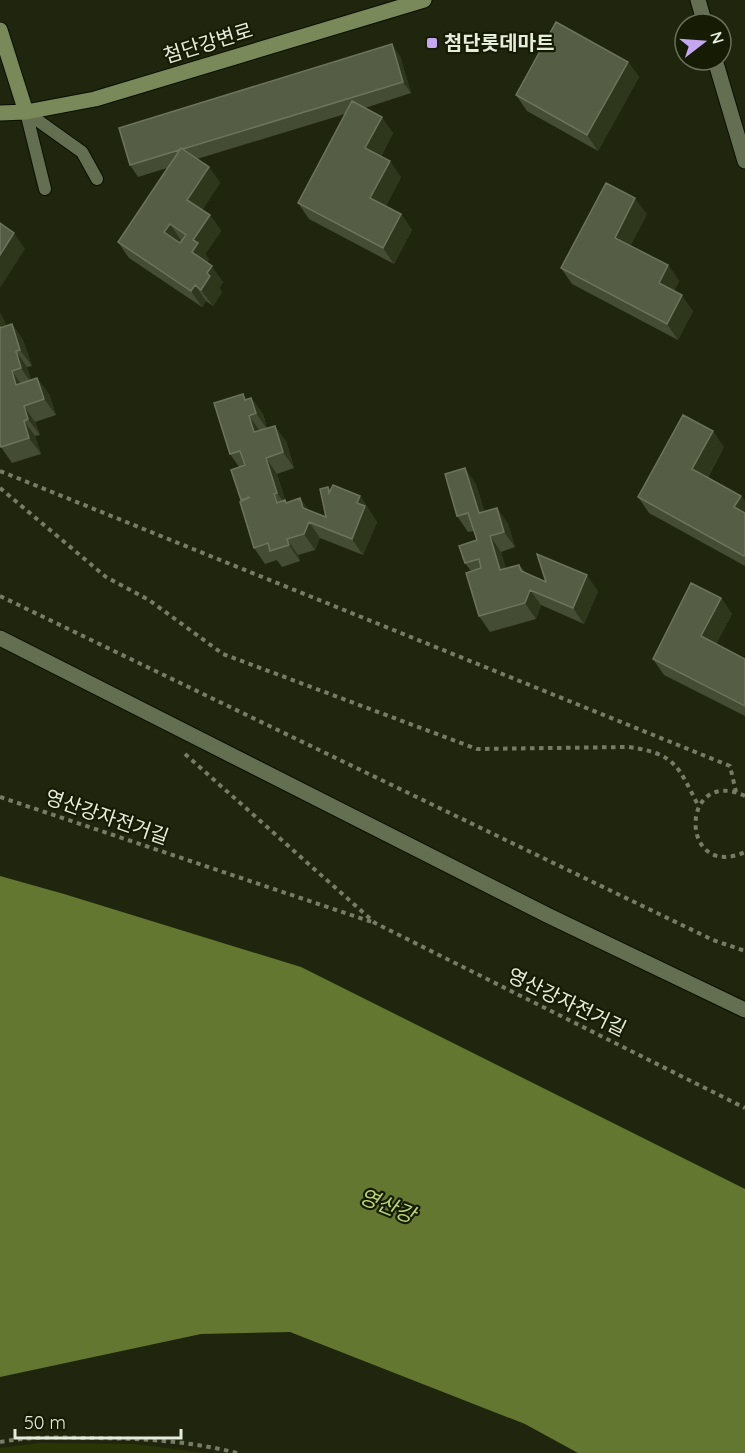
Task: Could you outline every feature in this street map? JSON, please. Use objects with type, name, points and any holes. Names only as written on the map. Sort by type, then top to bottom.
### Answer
[{"type":"street","name":"첨단강변로","points":[[0,113],[26,112],[95,99],[424,0]]},
{"type":"street","points":[[0,30],[26,112]]},
{"type":"street","points":[[719,72],[745,160]]},
{"type":"street","points":[[0,638],[547,915],[745,1010]]},
{"type":"lane","points":[[26,112],[82,152],[97,179]]},
{"type":"lane","points":[[26,112],[45,189]]},
{"type":"path","points":[[0,471],[730,766],[736,792]]},
{"type":"path","points":[[0,488],[106,577],[149,600],[223,654],[477,749],[629,747],[653,750],[672,761],[699,807]]},
{"type":"path","points":[[0,596],[713,940],[745,951]]},
{"type":"path","name":"영산강자전거길","points":[[181,750],[375,923]]},
{"type":"path","points":[[745,796],[725,790],[714,793],[705,799],[694,817],[694,828],[704,848],[724,857],[736,856],[745,852]]},
{"type":"path","name":"영산강자전거길","points":[[0,797],[375,923],[745,1108]]},
{"type":"path","points":[[0,1442],[41,1437],[133,1438],[193,1443],[237,1453]]},
{"type":"shaded area","points":[[41,1443],[133,1444],[207,1453],[0,1453],[0,1448]]},
{"type":"water","name":"영산강","points":[[0,876],[301,967],[745,1189],[745,1453],[578,1453],[525,1424],[290,1332],[201,1334],[0,1377]]},
{"type":"building","points":[[556,22],[628,62],[587,135],[516,95]]},
{"type":"building","points":[[392,44],[403,82],[130,165],[119,128]]},
{"type":"building","points":[[352,101],[382,117],[365,148],[390,161],[370,198],[401,214],[383,248],[298,203]]},
{"type":"building","points":[[181,148],[209,167],[187,200],[210,215],[193,240],[198,243],[192,252],[212,266],[207,273],[210,276],[201,290],[195,285],[191,291],[118,242]],"holes":[[[170,224],[186,235],[180,243],[164,232]]]},
{"type":"building","points":[[606,183],[635,198],[615,238],[668,265],[659,283],[682,295],[667,324],[561,268]]},
{"type":"building","points":[[0,223],[14,233],[0,255]]},
{"type":"building","points":[[12,324],[20,350],[16,351],[21,368],[12,371],[16,385],[37,378],[44,399],[24,406],[28,419],[24,421],[29,438],[1,447],[0,444],[0,328]]},
{"type":"building","points":[[243,394],[245,400],[251,398],[256,413],[249,416],[254,432],[275,426],[283,452],[266,458],[277,493],[274,494],[277,503],[285,500],[286,503],[300,498],[303,508],[326,517],[320,489],[328,487],[329,493],[333,485],[360,496],[357,503],[365,506],[352,539],[309,522],[304,534],[287,539],[289,545],[270,551],[268,543],[254,548],[240,502],[250,497],[241,500],[231,470],[245,465],[240,451],[230,454],[214,403]]},
{"type":"building","points":[[683,415],[713,431],[692,469],[741,496],[734,507],[745,513],[744,556],[638,497]]},
{"type":"building","points":[[465,468],[479,513],[497,508],[504,532],[490,536],[500,570],[519,565],[521,571],[546,582],[537,554],[587,575],[573,608],[530,590],[525,603],[479,616],[466,573],[481,568],[479,559],[465,563],[459,546],[477,540],[468,513],[457,516],[445,474]]},
{"type":"building","points":[[691,583],[721,598],[701,636],[745,659],[745,706],[653,659]]},
{"type":"place","name":"첨단롯데마트","points":[[432,43]]}]
